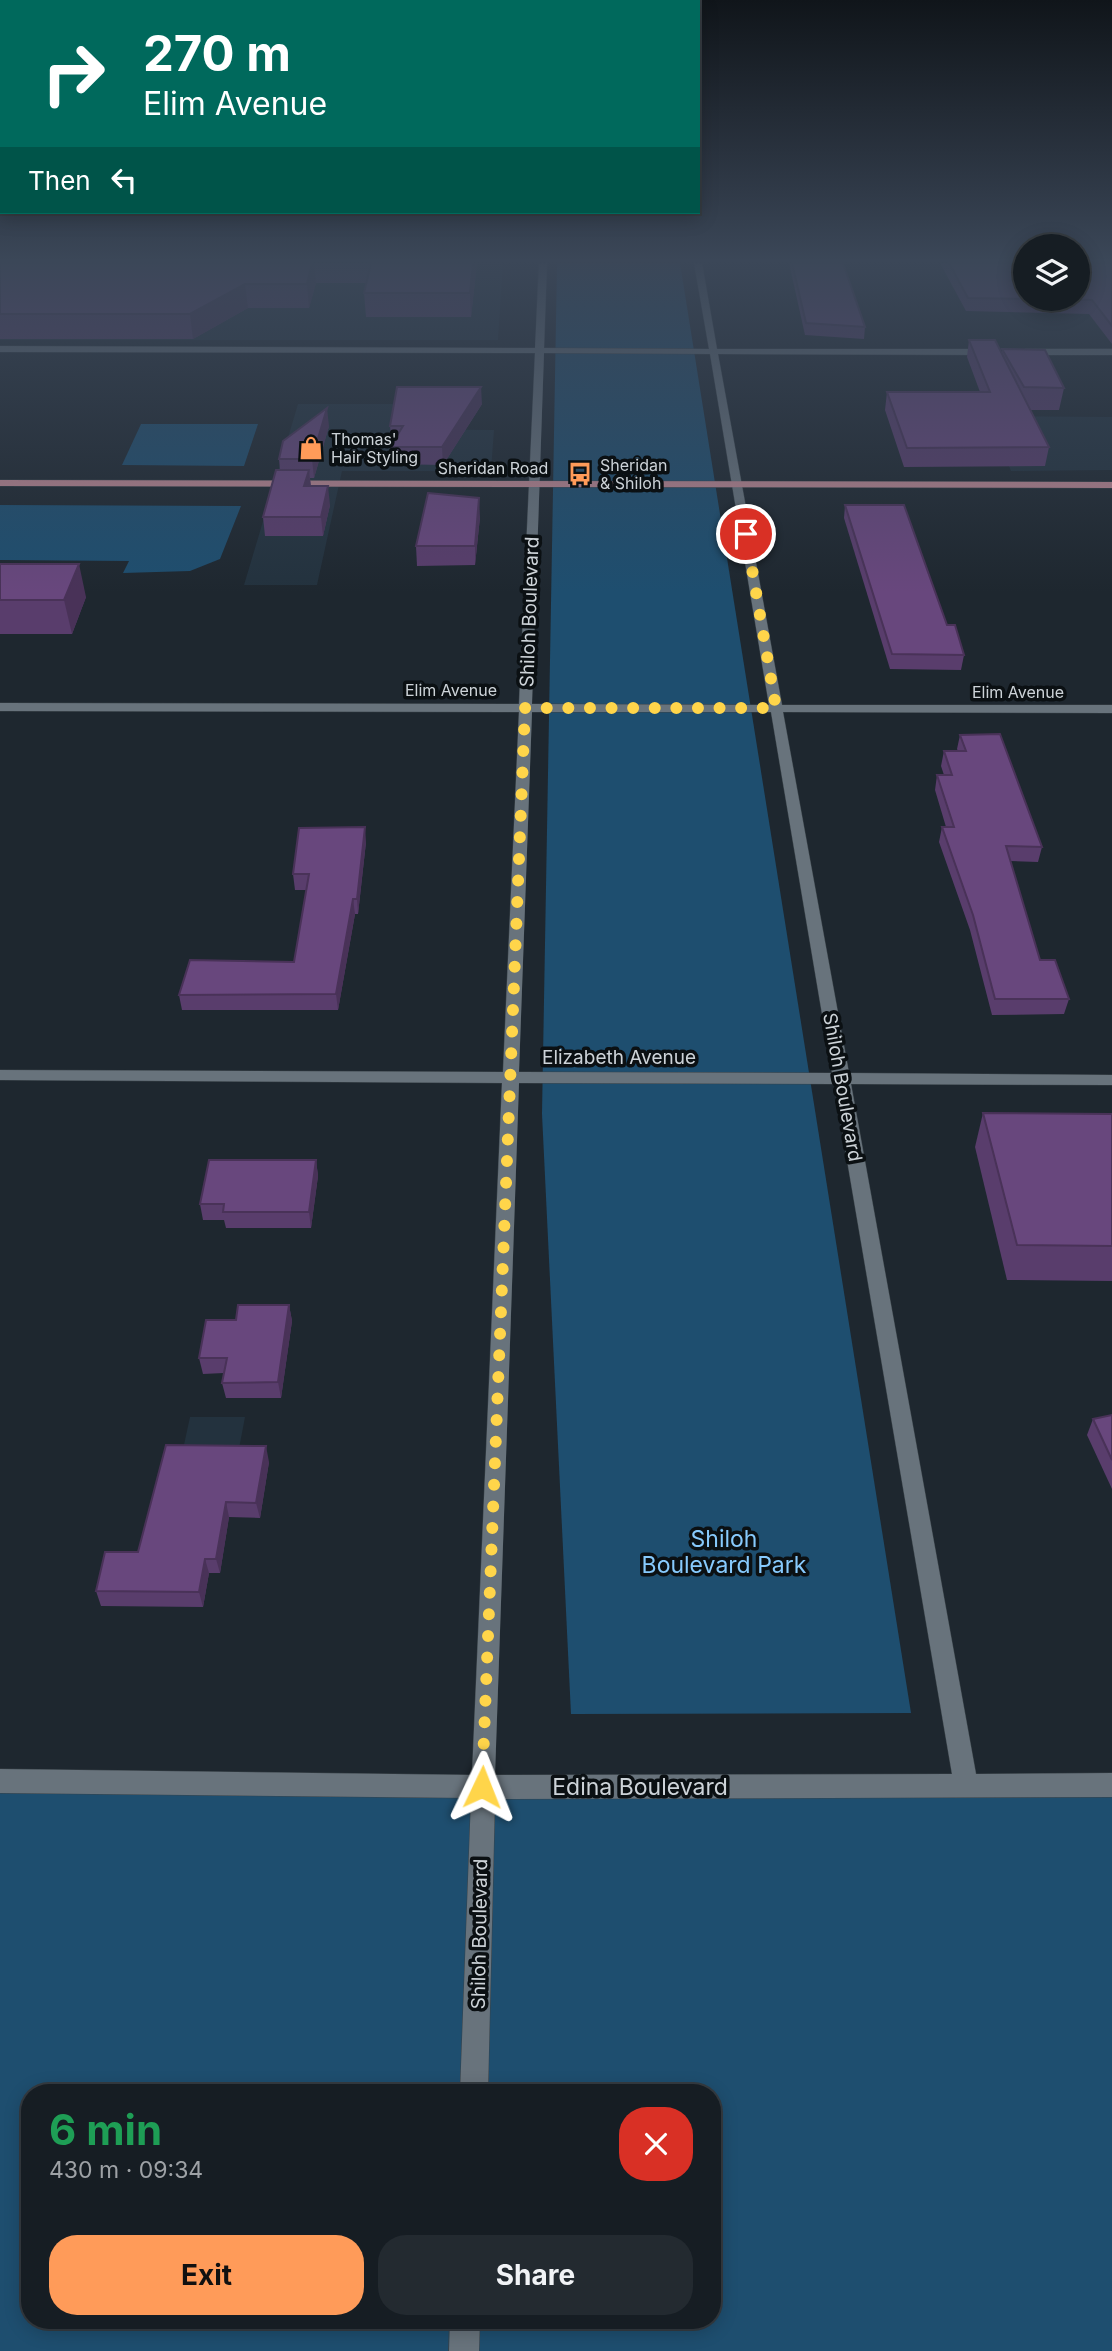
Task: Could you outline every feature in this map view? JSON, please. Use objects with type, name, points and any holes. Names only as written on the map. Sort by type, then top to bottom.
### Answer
[{"type":"main road","name":"Sheridan Road","points":[[0,483],[1112,485]]},
{"type":"street","name":"Shiloh Boulevard","points":[[474,2084],[482,1787],[539,373]]},
{"type":"street","name":"Shiloh Boulevard","points":[[717,373],[966,1786]]},
{"type":"street","name":"Elim Avenue","points":[[0,707],[1112,709]]},
{"type":"street","name":"Elizabeth Avenue","points":[[0,1075],[1112,1080]]},
{"type":"street","name":"Edina Boulevard","points":[[0,1782],[482,1787],[1112,1785]]},
{"type":"street","points":[[464,2351],[465,2329]]},
{"type":"shaded area","points":[[298,404],[395,404],[392,429],[494,430],[491,471],[342,471],[317,585],[244,585]]},
{"type":"shaded area","points":[[988,416],[1112,417],[1112,470],[1011,471]]},
{"type":"shaded area","points":[[190,1417],[245,1417],[238,1454],[182,1454]]},
{"type":"green space","name":"Shiloh Boulevard Park","points":[[555,373],[697,373],[911,1713],[571,1714],[542,1114]]},
{"type":"green space","points":[[141,424],[258,424],[244,466],[122,465]]},
{"type":"green space","points":[[0,505],[241,506],[220,559],[190,571],[123,573],[129,561],[0,560]]},
{"type":"green space","points":[[0,1781],[1112,1785],[1112,2351],[0,2351]]},
{"type":"building","points":[[982,373],[1012,373],[1049,447],[907,448],[887,392],[990,392]]},
{"type":"building","points":[[1016,373],[1056,373],[1064,388],[1024,387]]},
{"type":"building","points":[[397,387],[481,387],[442,447],[390,447],[403,426],[390,426]]},
{"type":"building","points":[[327,408],[312,459],[279,459],[283,441]]},
{"type":"building","points":[[276,470],[309,470],[304,486],[328,486],[321,517],[263,517]]},
{"type":"building","points":[[428,493],[479,498],[475,546],[416,546]]},
{"type":"building","points":[[845,505],[904,505],[947,625],[955,625],[964,655],[892,654]]},
{"type":"building","points":[[0,564],[79,564],[64,600],[0,600]]},
{"type":"building","points":[[1000,734],[1042,847],[1006,846],[1040,960],[1055,960],[1069,999],[995,999],[973,915],[942,827],[954,827],[937,775],[952,775],[944,751],[966,751],[960,735]]},
{"type":"building","points":[[365,827],[357,899],[353,899],[336,994],[179,995],[190,960],[294,962],[309,874],[293,874],[299,828]]},
{"type":"building","points":[[983,1113],[1112,1114],[1112,1246],[1017,1245]]},
{"type":"building","points":[[209,1160],[316,1160],[309,1212],[223,1212],[224,1204],[200,1204]]},
{"type":"building","points":[[238,1305],[289,1305],[278,1382],[222,1383],[227,1358],[199,1358],[206,1320],[236,1320]]},
{"type":"building","points":[[1112,1415],[1112,1460],[1093,1419]]},
{"type":"building","points":[[166,1445],[266,1446],[256,1503],[226,1502],[216,1559],[205,1559],[199,1592],[96,1591],[105,1552],[138,1552]]},
{"type":"place","name":"Thomas' Hair Styling","points":[[311,448]]},
{"type":"place","name":"Sheridan & Shiloh","points":[[580,474]]},
{"type":"route","points":[[482,1787],[525,708],[776,708],[746,534]]}]
